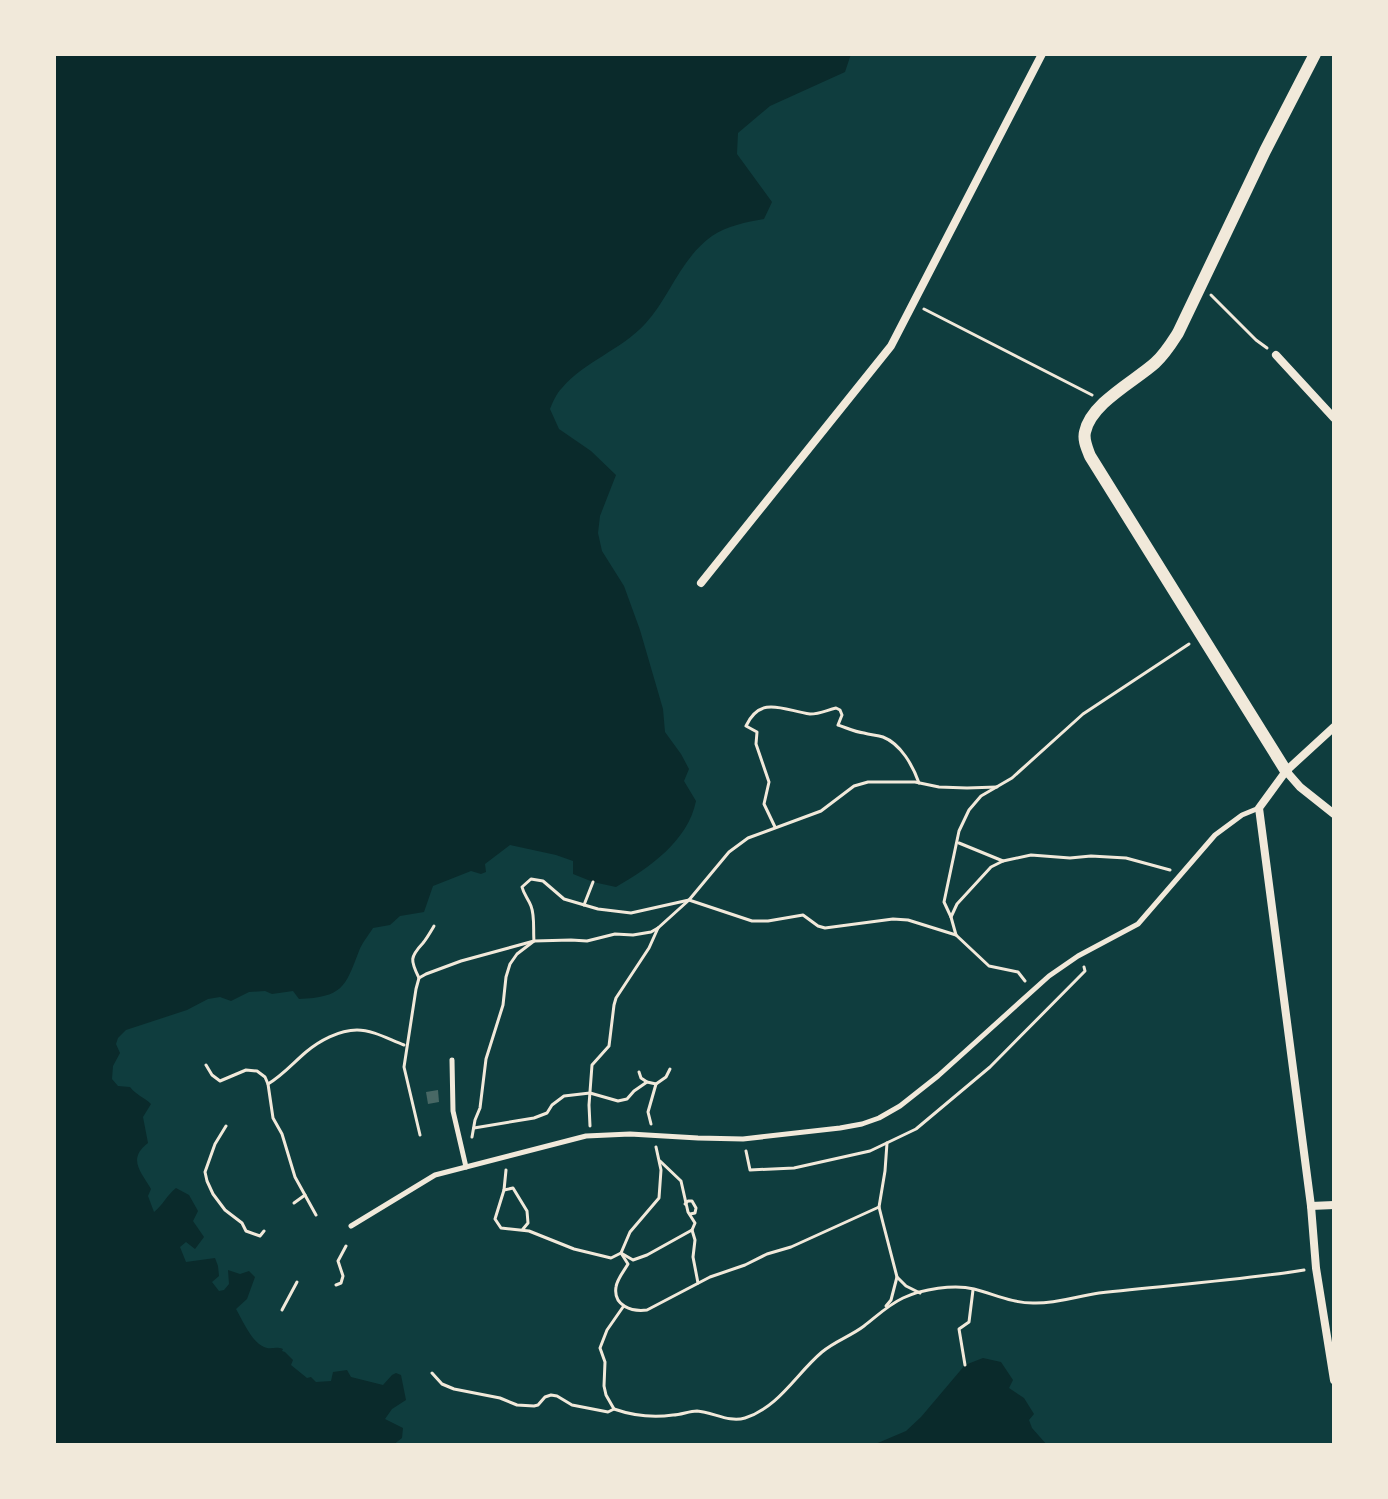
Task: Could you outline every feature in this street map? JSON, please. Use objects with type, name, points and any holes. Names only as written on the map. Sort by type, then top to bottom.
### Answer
[{"type":"street","points":[[701,583],[891,346],[1042,54]]},
{"type":"street","points":[[1315,54],[1178,333],[1156,362],[1091,417],[1085,439],[1090,456],[1286,771],[1300,787],[1334,814]]},
{"type":"street","points":[[1276,355],[1334,418]]},
{"type":"street","points":[[1334,727],[1286,771],[1259,808],[1311,1206],[1316,1268],[1334,1380]]},
{"type":"street","points":[[1311,1206],[1334,1205]]},
{"type":"lane","points":[[351,1226],[435,1175],[590,1135],[743,1139],[840,1128],[879,1118],[900,1106],[938,1076],[1049,976],[1078,956],[1138,924],[1205,846],[1228,824],[1259,808]]},
{"type":"lane","points":[[452,1060],[453,1111],[466,1167]]},
{"type":"path","points":[[1201,285],[1256,340],[1276,355]]},
{"type":"path","points":[[914,303],[1106,402]]},
{"type":"path","points":[[956,935],[944,902],[959,831],[969,810],[981,796],[1012,778],[1034,760],[1083,714],[1202,635]]},
{"type":"path","points":[[776,827],[764,804],[769,782],[756,744],[757,732],[746,726],[753,715],[762,709],[781,706],[815,714],[836,708],[842,715],[838,725],[887,739],[894,745],[915,771],[919,783]]},
{"type":"path","points":[[419,978],[441,967],[534,941],[587,941],[615,934],[651,932],[689,900],[729,852],[748,838],[821,811],[854,786],[868,782],[997,787]]},
{"type":"path","points":[[958,843],[1003,861]]},
{"type":"path","points":[[951,917],[957,904],[991,867],[1031,855],[1126,858],[1181,873]]},
{"type":"path","points":[[534,941],[533,910],[522,893],[522,887],[531,879],[543,881],[564,899],[598,909],[631,913],[689,900],[752,921],[803,915],[825,928],[893,919],[908,920],[956,935],[989,966],[1018,972],[1032,991]]},
{"type":"path","points":[[584,905],[593,882]]},
{"type":"path","points":[[420,1135],[404,1067],[419,978],[412,959],[414,951],[434,926]]},
{"type":"path","points":[[590,1135],[592,1065],[609,1046],[616,998],[649,948],[658,928]]},
{"type":"path","points":[[471,1143],[480,1108],[486,1059],[503,1005],[506,977],[517,954],[534,941]]},
{"type":"path","points":[[268,1084],[307,1051],[331,1036],[356,1030],[406,1046]]},
{"type":"path","points":[[206,1065],[220,1081],[246,1070],[262,1073],[268,1084],[273,1118],[282,1134],[295,1177],[316,1215]]},
{"type":"path","points":[[507,1155],[497,1224],[506,1229],[529,1231],[574,1249],[611,1258],[621,1253],[630,1232],[659,1198],[660,1161],[648,1112],[656,1084],[666,1077],[670,1069]]},
{"type":"path","points":[[639,1072],[641,1078],[656,1084]]},
{"type":"path","points":[[474,1128],[534,1118],[547,1113],[564,1096],[590,1093],[618,1101],[627,1099],[647,1082]]},
{"type":"path","points":[[226,1126],[215,1144],[205,1172],[207,1181],[225,1210],[242,1223],[246,1231],[260,1236],[264,1231]]},
{"type":"path","points":[[883,1310],[891,1300],[897,1277],[879,1207],[887,1143]]},
{"type":"path","points":[[621,1253],[633,1260],[647,1255],[692,1230],[695,1223],[685,1204],[681,1181],[660,1161]]},
{"type":"path","points":[[504,1190],[513,1188],[527,1211],[528,1223],[523,1230]]},
{"type":"path","points":[[294,1203],[305,1195]]},
{"type":"path","points":[[685,1204],[688,1201],[695,1204],[695,1213],[689,1214]]},
{"type":"path","points":[[621,1253],[628,1264],[618,1280],[616,1297],[623,1306],[637,1311],[647,1310],[710,1277],[791,1247],[879,1207]]},
{"type":"path","points":[[692,1230],[698,1284]]},
{"type":"path","points":[[336,1285],[343,1279],[338,1261],[346,1246]]},
{"type":"path","points":[[623,1306],[607,1330],[600,1348],[605,1362],[606,1395],[614,1409],[633,1416],[695,1411],[736,1420],[746,1418],[777,1400],[823,1351],[904,1297],[948,1286],[974,1289],[1013,1301],[1059,1302],[1096,1294],[1316,1268]]},
{"type":"path","points":[[897,1277],[920,1293]]},
{"type":"path","points":[[282,1310],[297,1282]]},
{"type":"path","points":[[965,1365],[959,1329],[969,1322],[974,1289]]},
{"type":"path","points":[[432,1373],[442,1384],[454,1389],[500,1398],[517,1405],[538,1405],[551,1395],[572,1405],[608,1412],[614,1409]]},
{"type":"water","points":[[54,54],[851,54],[845,72],[770,106],[738,133],[737,154],[772,202],[764,219],[724,230],[701,245],[645,324],[571,379],[558,393],[550,409],[559,429],[591,451],[616,475],[600,516],[598,533],[602,551],[624,586],[640,630],[663,709],[665,732],[689,769],[684,781],[696,801],[685,829],[654,862],[616,887],[573,874],[573,861],[510,845],[485,864],[486,872],[471,871],[433,886],[424,912],[400,916],[390,925],[373,928],[360,948],[350,974],[333,993],[299,999],[293,991],[272,994],[265,991],[249,992],[231,1001],[220,997],[208,999],[187,1010],[126,1030],[116,1044],[120,1053],[113,1066],[112,1079],[118,1086],[130,1087],[151,1104],[143,1117],[148,1143],[137,1160],[151,1189],[148,1196],[154,1212],[176,1188],[189,1195],[198,1211],[193,1221],[204,1237],[195,1249],[186,1242],[180,1247],[186,1262],[215,1258],[219,1276],[212,1282],[219,1291],[229,1284],[228,1270],[240,1274],[249,1271],[255,1277],[247,1299],[236,1309],[259,1344],[266,1348],[283,1349],[293,1360],[291,1365],[307,1378],[311,1377],[316,1382],[331,1381],[333,1372],[347,1370],[351,1377],[383,1385],[392,1375],[401,1375],[406,1400],[392,1409],[385,1419],[403,1428],[402,1438],[393,1445],[54,1445]]},
{"type":"water","points":[[983,1358],[1001,1362],[1013,1380],[1009,1388],[1024,1398],[1034,1414],[1029,1420],[1032,1428],[1047,1445],[873,1445],[906,1431],[965,1365]]},
{"type":"building","points":[[438,1090],[439,1102],[428,1104],[426,1092]]}]
